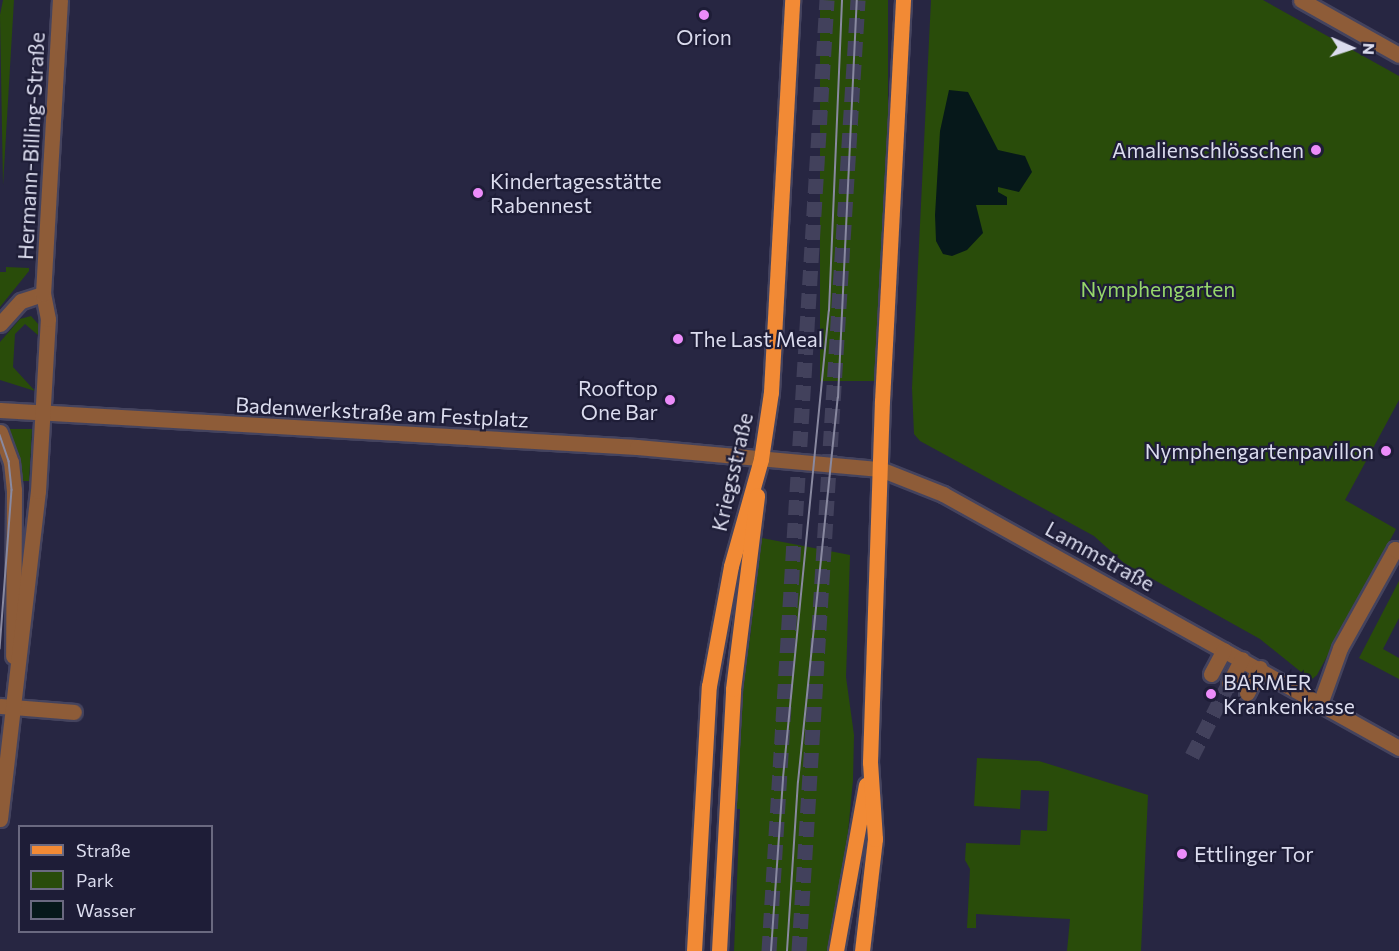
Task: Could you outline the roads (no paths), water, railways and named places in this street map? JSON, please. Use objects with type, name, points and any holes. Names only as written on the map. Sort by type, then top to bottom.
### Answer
[{"type":"main road","name":"Kriegsstraße","points":[[694,951],[709,686],[731,566],[761,459],[772,374],[792,0]]},
{"type":"main road","points":[[862,951],[875,839],[870,762],[880,469],[903,0]]},
{"type":"main road","points":[[719,951],[734,689],[761,459]]},
{"type":"main road","points":[[836,951],[870,762]]},
{"type":"street","name":"Hermann-Billing-Straße","points":[[0,819],[7,706],[30,584],[43,414],[48,319],[43,294],[60,0]]},
{"type":"street","points":[[1302,0],[1399,55]]},
{"type":"street","points":[[0,324],[21,301],[43,294]]},
{"type":"street","name":"Badenwerkstraße am Festplatz","points":[[0,410],[632,447],[761,459]]},
{"type":"street","points":[[0,432],[11,462],[14,490],[7,706],[74,712]]},
{"type":"street","name":"Lammstraße","points":[[761,459],[880,469],[943,494],[1260,668],[1399,748]]},
{"type":"street","points":[[1320,704],[1350,629],[1395,549],[1399,551]]},
{"type":"street","points":[[1211,674],[1224,650]]},
{"type":"street","points":[[1229,683],[1242,658]]},
{"type":"street","points":[[1246,693],[1260,668]]},
{"type":"water","points":[[949,90],[968,92],[998,150],[1025,156],[1032,172],[1019,192],[998,187],[998,192],[1007,197],[1007,205],[976,205],[983,233],[967,250],[952,256],[943,254],[936,241],[935,215],[940,131]]},
{"type":"tunnel","points":[[769,951],[827,0]]},
{"type":"tunnel","points":[[799,951],[858,0]]},
{"type":"tunnel","points":[[1192,756],[1229,683]]},
{"type":"tram line","points":[[771,951],[783,778],[829,311],[842,0]]},
{"type":"tram line","points":[[787,951],[798,782],[838,398],[857,0]]},
{"type":"tram line","points":[[0,435],[9,461],[12,490],[0,649]]},
{"type":"place","name":"Orion","points":[[704,15]]},
{"type":"place","name":"Amalienschlösschen","points":[[1316,150]]},
{"type":"place","name":"Kindertagesstätte Rabennest","points":[[478,193]]},
{"type":"place","name":"The Last Meal","points":[[678,339]]},
{"type":"place","name":"Rooftop One Bar","points":[[670,400]]},
{"type":"place","name":"Nymphengartenpavillon","points":[[1386,451]]},
{"type":"place","name":"BARMER Krankenkasse","points":[[1211,694]]},
{"type":"place","name":"Ettlinger Tor","points":[[1182,854]]},
{"type":"park label","name":"Nymphengarten","points":[[1158,289]]}]
